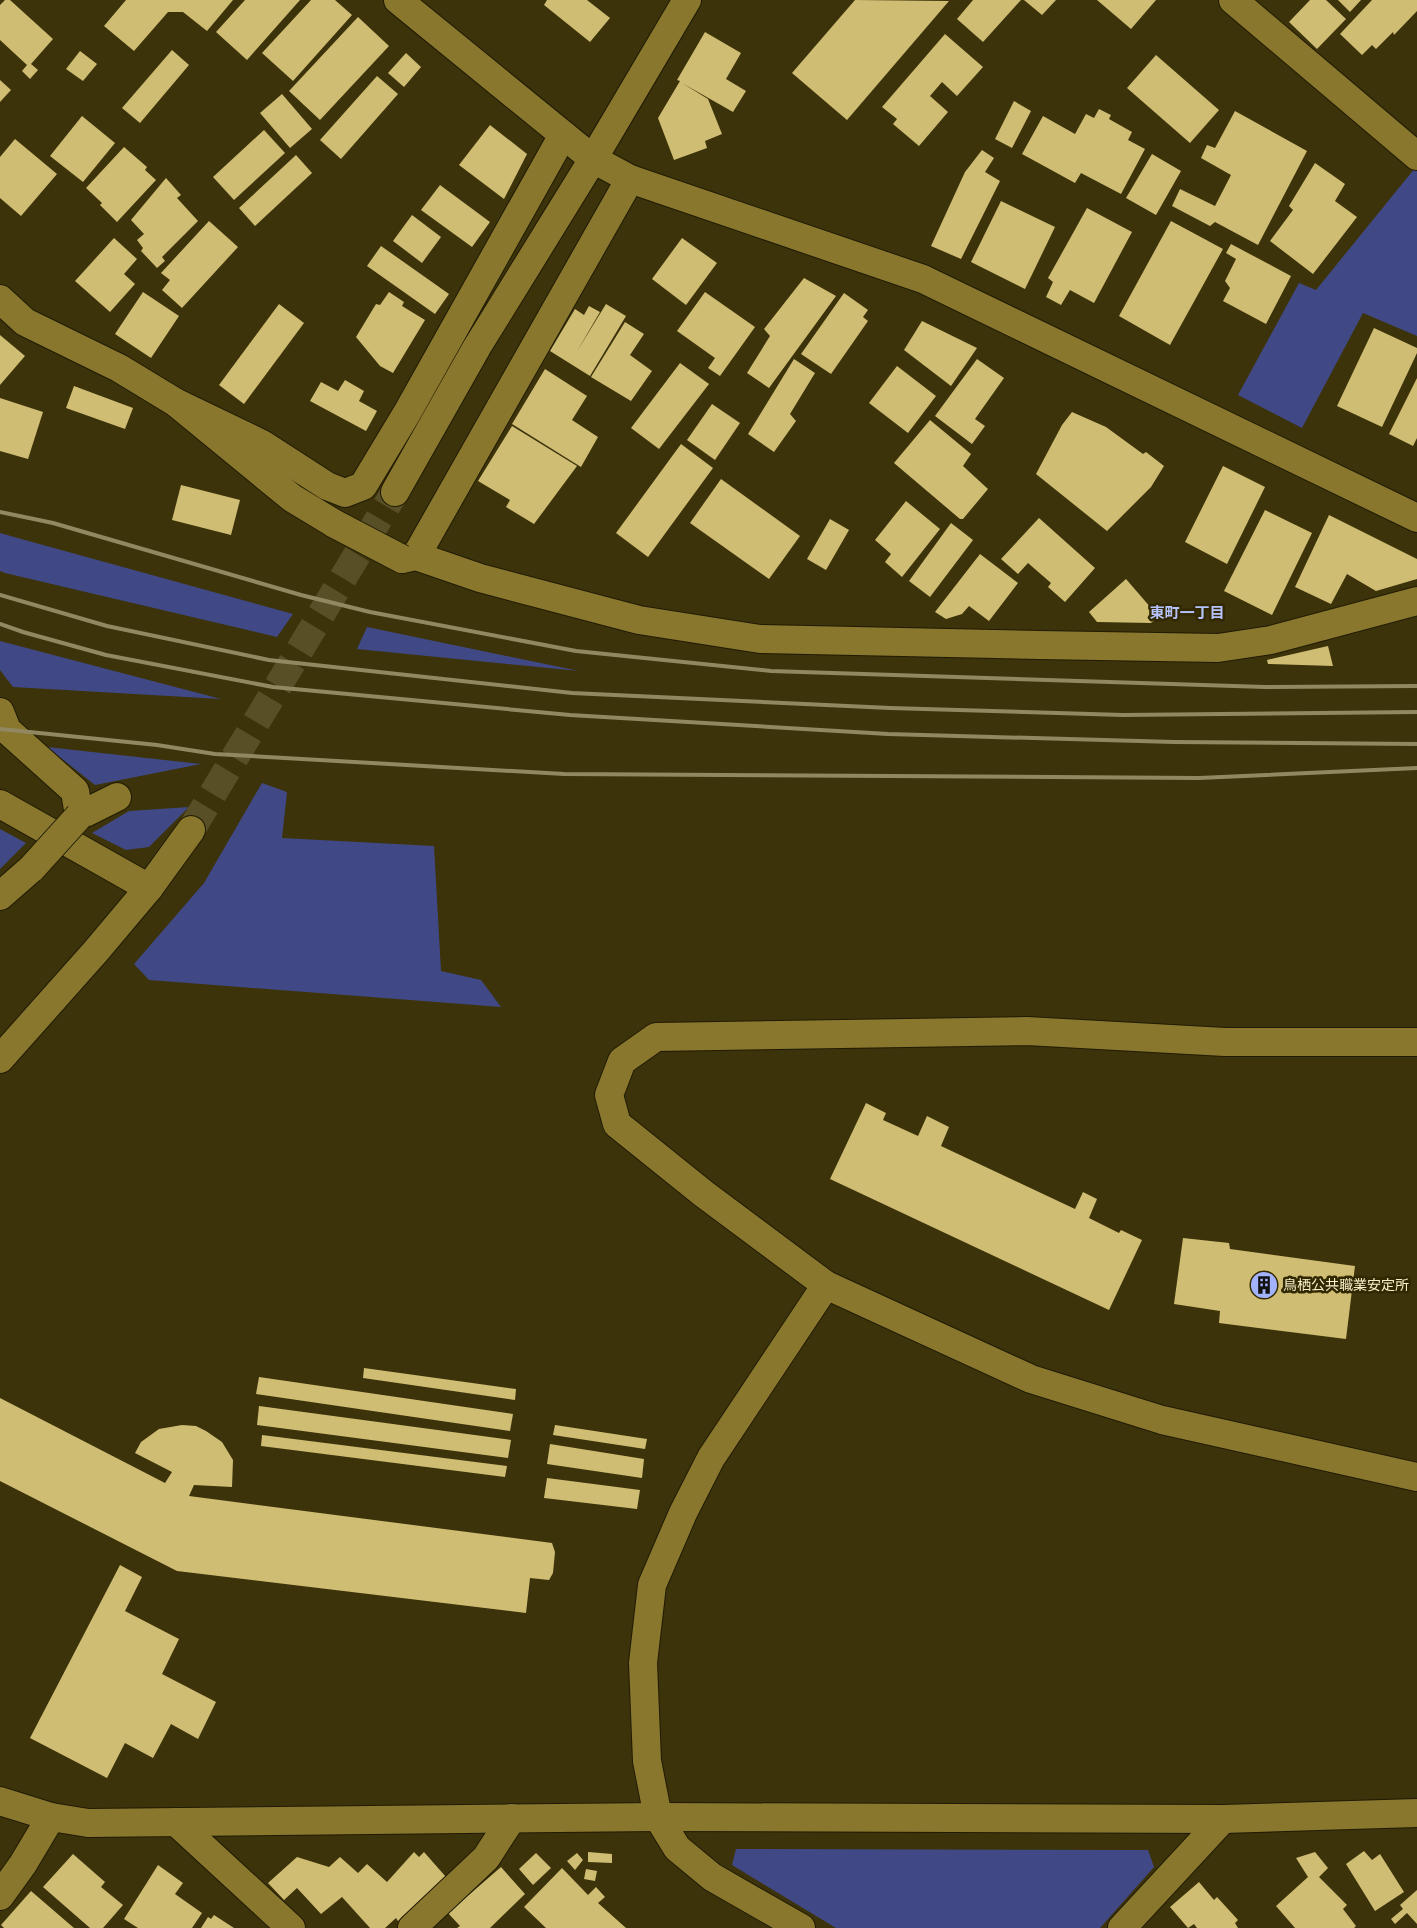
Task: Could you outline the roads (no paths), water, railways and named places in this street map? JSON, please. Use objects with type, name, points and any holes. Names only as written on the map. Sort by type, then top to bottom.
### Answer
[{"type":"street","points":[[398,0],[593,159],[630,179],[924,279],[1417,518]]},
{"type":"street","points":[[395,492],[477,347],[593,159],[687,0]]},
{"type":"street","points":[[1233,0],[1417,156]]},
{"type":"street","points":[[0,299],[25,322],[119,368],[175,402],[262,444],[327,486],[344,493],[363,486],[408,413],[563,135]]},
{"type":"street","points":[[409,558],[630,179]]},
{"type":"street","points":[[175,402],[292,498],[335,524],[409,558],[639,620],[760,639],[1039,646],[1218,648],[1271,640],[1417,601]]},
{"type":"street","points":[[0,712],[7,730],[75,791],[79,816]]},
{"type":"street","points":[[0,896],[32,868],[79,816],[117,797]]},
{"type":"street","points":[[0,804],[149,888]]},
{"type":"street","points":[[0,1058],[96,951],[149,888],[191,830]]},
{"type":"street","points":[[1417,1042],[1225,1042],[1027,1031],[656,1037],[622,1061],[609,1095],[617,1124],[704,1194],[826,1285],[1031,1379],[1162,1420],[1417,1477]]},
{"type":"street","points":[[801,1928],[712,1877],[677,1848],[658,1816],[647,1761],[643,1663],[652,1585],[683,1513],[711,1458],[826,1285]]},
{"type":"street","points":[[0,1801],[51,1817],[88,1823],[658,1816],[1223,1819],[1417,1813]]},
{"type":"street","points":[[0,1896],[23,1864],[51,1817]]},
{"type":"street","points":[[412,1928],[486,1858],[512,1818]]},
{"type":"street","points":[[1122,1928],[1223,1819]]},
{"type":"street","points":[[176,1822],[291,1928]]},
{"type":"tunnel","points":[[191,830],[395,492]]},
{"type":"railway","points":[[0,512],[53,523],[301,595],[370,612],[576,651],[771,671],[1265,687],[1417,686]]},
{"type":"railway","points":[[0,595],[107,626],[269,660],[572,693],[890,708],[1123,715],[1417,712]]},
{"type":"railway","points":[[0,624],[106,655],[273,687],[570,715],[888,734],[1174,742],[1417,744]]},
{"type":"railway","points":[[0,729],[157,745],[215,754],[564,774],[1199,778],[1417,768]]},
{"type":"place","name":"鳥栖公共職業安定所","points":[[1264,1285]]},
{"type":"district","name":"東町一丁目","points":[[1187,613]]}]
